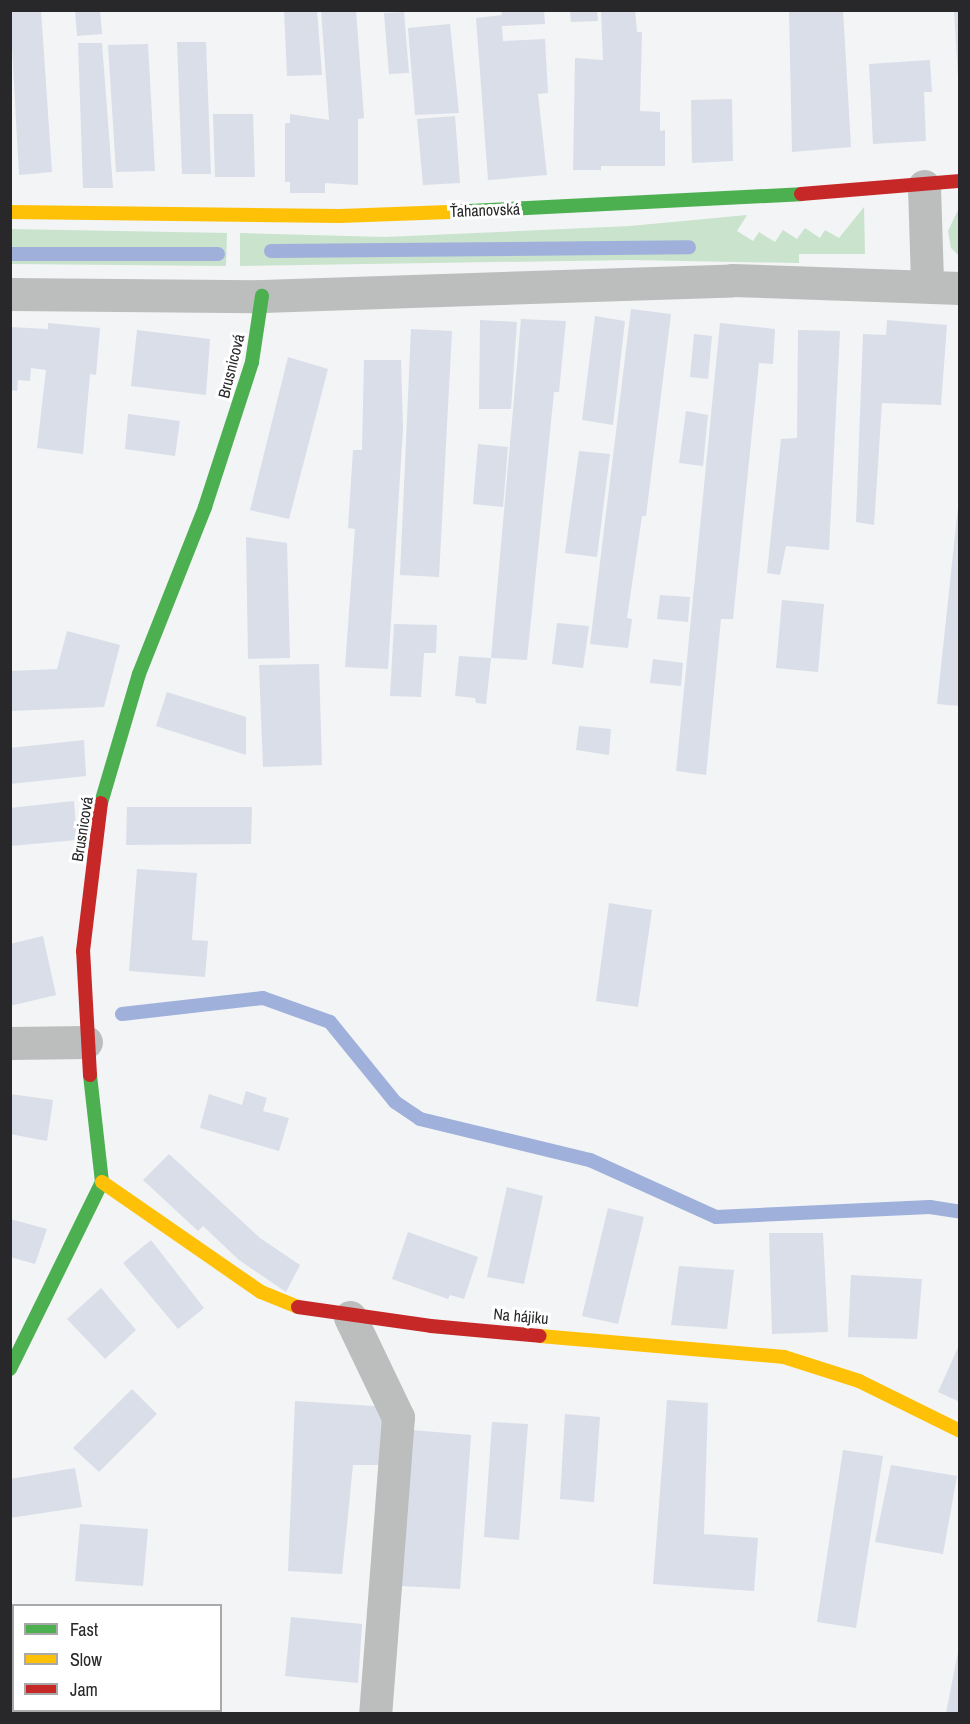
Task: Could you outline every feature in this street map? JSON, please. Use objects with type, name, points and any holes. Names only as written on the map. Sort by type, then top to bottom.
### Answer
[{"type":"street","name":"Ťahanovská","points":[[10,212],[340,216],[730,200],[960,182]]},
{"type":"street","points":[[924,186],[927,284]]},
{"type":"street","points":[[10,294],[262,296],[732,280],[927,284],[960,288]]},
{"type":"street","name":"Brusnicová","points":[[102,1182],[86,1042],[83,951],[100,806],[139,674],[206,507],[252,362],[262,296]]},
{"type":"street","points":[[10,1043],[86,1042]]},
{"type":"street","points":[[10,1369],[102,1182]]},
{"type":"street","name":"Na hájiku","points":[[102,1182],[261,1292],[288,1306],[350,1317],[784,1357],[859,1381],[960,1431]]},
{"type":"street","points":[[350,1317],[398,1417],[375,1713]]},
{"type":"green space","points":[[864,207],[865,254],[799,254],[799,263],[631,260],[240,266],[240,233],[385,237],[630,226],[747,215],[737,231],[753,241],[759,232],[775,242],[783,230],[797,239],[805,228],[820,238],[825,230],[839,238]]},
{"type":"green space","points":[[959,208],[959,256],[951,248],[948,231]]},
{"type":"green space","points":[[11,229],[227,233],[226,266],[11,264]]},
{"type":"building","points":[[10,10],[41,10],[52,172],[19,175]]},
{"type":"building","points":[[75,10],[100,10],[102,34],[77,36]]},
{"type":"building","points":[[284,10],[317,10],[322,75],[287,76]]},
{"type":"building","points":[[321,10],[356,10],[364,118],[358,119],[358,185],[325,183],[325,193],[290,193],[290,182],[285,182],[285,123],[290,123],[290,114],[329,120]]},
{"type":"building","points":[[501,10],[544,10],[545,24],[502,26],[503,41],[545,39],[548,93],[538,94],[547,175],[488,180],[476,18],[502,15]]},
{"type":"building","points":[[570,10],[597,10],[598,21],[571,22]]},
{"type":"building","points":[[601,10],[635,10],[637,32],[642,32],[640,111],[660,112],[660,131],[665,130],[665,166],[601,166],[601,170],[573,170],[575,58],[603,60]]},
{"type":"building","points":[[789,10],[843,10],[851,147],[792,152]]},
{"type":"building","points":[[954,10],[960,10],[960,78],[958,78]]},
{"type":"building","points":[[404,12],[409,73],[389,74],[384,13]]},
{"type":"building","points":[[450,24],[459,113],[415,115],[408,28]]},
{"type":"building","points":[[177,42],[206,42],[211,174],[182,174]]},
{"type":"building","points":[[78,43],[102,43],[113,188],[83,188]]},
{"type":"building","points":[[148,44],[155,171],[116,172],[108,45]]},
{"type":"building","points":[[930,60],[932,92],[924,92],[926,141],[873,144],[869,64]]},
{"type":"building","points":[[732,99],[733,161],[692,163],[691,100]]},
{"type":"building","points":[[213,114],[253,114],[255,177],[215,177]]},
{"type":"building","points":[[455,116],[460,183],[423,185],[417,119]]},
{"type":"building","points":[[631,309],[671,314],[646,516],[642,516],[627,618],[632,619],[628,648],[590,644]]},
{"type":"building","points":[[595,316],[625,321],[613,425],[582,420]]},
{"type":"building","points":[[521,319],[566,321],[559,392],[554,392],[527,660],[491,658]]},
{"type":"building","points":[[480,320],[517,322],[511,409],[479,409]]},
{"type":"building","points":[[887,320],[947,325],[941,405],[882,403],[874,525],[856,522],[863,334],[886,335]]},
{"type":"building","points":[[48,323],[100,328],[96,375],[90,374],[83,454],[37,448],[46,370],[31,368],[30,381],[18,380],[17,391],[10,390],[10,327],[48,329]]},
{"type":"building","points":[[720,323],[775,329],[773,364],[759,363],[733,619],[721,619],[706,775],[676,771]]},
{"type":"building","points":[[411,329],[452,331],[439,577],[400,575]]},
{"type":"building","points":[[137,330],[210,339],[206,395],[131,386]]},
{"type":"building","points":[[798,330],[840,331],[829,550],[786,546],[780,575],[767,573],[781,439],[797,438]]},
{"type":"building","points":[[694,334],[712,336],[708,379],[690,377]]},
{"type":"building","points":[[288,357],[328,369],[289,519],[250,510]]},
{"type":"building","points":[[364,360],[401,360],[403,429],[388,669],[345,667],[355,529],[348,528],[353,450],[362,450]]},
{"type":"building","points":[[686,411],[708,415],[703,466],[679,463]]},
{"type":"building","points":[[128,414],[180,421],[175,456],[125,449]]},
{"type":"building","points":[[478,444],[508,447],[503,507],[473,504]]},
{"type":"building","points":[[579,451],[610,454],[597,557],[565,553]]},
{"type":"building","points":[[958,507],[960,507],[960,706],[937,704]]},
{"type":"building","points":[[246,537],[287,543],[290,658],[248,659]]},
{"type":"building","points":[[660,595],[690,597],[688,622],[657,619]]},
{"type":"building","points":[[782,600],[824,604],[818,672],[776,668]]},
{"type":"building","points":[[557,623],[589,626],[583,668],[552,664]]},
{"type":"building","points":[[394,624],[437,625],[436,653],[424,653],[421,697],[390,696]]},
{"type":"building","points":[[67,631],[120,645],[104,707],[10,711],[10,671],[57,669]]},
{"type":"building","points":[[459,656],[491,658],[486,704],[476,703],[475,698],[455,696]]},
{"type":"building","points":[[653,659],[683,663],[681,686],[650,683]]},
{"type":"building","points":[[319,664],[322,765],[263,767],[259,665]]},
{"type":"building","points":[[167,692],[246,717],[246,755],[156,726]]},
{"type":"building","points":[[579,726],[611,729],[609,755],[576,750]]},
{"type":"building","points":[[84,740],[86,776],[10,784],[10,748]]},
{"type":"building","points":[[74,801],[77,840],[10,846],[10,808]]},
{"type":"building","points":[[127,807],[252,807],[251,844],[126,845]]},
{"type":"building","points":[[137,869],[197,873],[192,940],[208,941],[205,977],[129,971]]},
{"type":"building","points":[[609,903],[652,910],[638,1007],[596,1001]]},
{"type":"building","points":[[43,936],[56,995],[10,1006],[10,944]]},
{"type":"building","points":[[246,1091],[267,1098],[263,1111],[289,1118],[279,1151],[200,1128],[209,1094],[242,1105]]},
{"type":"building","points":[[10,1094],[53,1100],[47,1141],[10,1134]]},
{"type":"building","points":[[169,1154],[260,1238],[300,1265],[286,1292],[239,1260],[203,1226],[198,1231],[143,1180]]},
{"type":"building","points":[[507,1187],[543,1196],[524,1284],[487,1277]]},
{"type":"building","points":[[608,1208],[644,1217],[618,1324],[582,1316]]},
{"type":"building","points":[[10,1219],[47,1229],[35,1264],[10,1257]]},
{"type":"building","points":[[408,1232],[478,1257],[464,1299],[450,1295],[448,1299],[392,1279]]},
{"type":"building","points":[[769,1233],[823,1233],[828,1332],[772,1334]]},
{"type":"building","points":[[151,1240],[204,1308],[178,1329],[123,1263]]},
{"type":"building","points":[[679,1266],[734,1270],[727,1329],[671,1325]]},
{"type":"building","points":[[851,1275],[922,1279],[917,1339],[848,1337]]},
{"type":"building","points":[[101,1288],[136,1330],[105,1359],[67,1319]]},
{"type":"building","points":[[960,1343],[960,1402],[938,1392]]},
{"type":"building","points":[[132,1389],[157,1414],[99,1472],[73,1448]]},
{"type":"building","points":[[667,1400],[708,1403],[704,1534],[758,1538],[754,1591],[653,1584]]},
{"type":"building","points":[[295,1401],[389,1407],[388,1465],[353,1465],[342,1574],[288,1571]]},
{"type":"building","points":[[565,1414],[600,1417],[594,1502],[560,1499]]},
{"type":"building","points":[[492,1422],[528,1424],[519,1540],[484,1537]]},
{"type":"building","points":[[412,1430],[471,1435],[460,1589],[400,1586]]},
{"type":"building","points":[[843,1450],[883,1456],[856,1628],[817,1622]]},
{"type":"building","points":[[891,1465],[957,1476],[943,1554],[875,1542]]},
{"type":"building","points":[[75,1468],[82,1507],[10,1518],[10,1479]]},
{"type":"building","points":[[80,1524],[148,1529],[143,1586],[75,1581]]},
{"type":"building","points":[[291,1617],[362,1624],[358,1683],[285,1676]]},
{"type":"building","points":[[10,1626],[12,1626],[12,1675],[10,1675]]},
{"type":"building","points":[[958,1652],[960,1713],[946,1713]]},
{"type":"waterway","points":[[271,251],[689,247]]},
{"type":"waterway","points":[[10,254],[218,254]]},
{"type":"waterway","points":[[122,1014],[263,998],[330,1022],[395,1102],[420,1119],[590,1160],[716,1217],[930,1207],[960,1212]]},
{"type":"traffic: fast","points":[[449,212],[801,194]]},
{"type":"traffic: fast","points":[[101,803],[139,674],[205,507],[252,362],[262,296]]},
{"type":"traffic: fast","points":[[10,1369],[102,1182],[90,1075]]},
{"type":"traffic: slow","points":[[10,212],[340,216],[449,212]]},
{"type":"traffic: slow","points":[[102,1182],[261,1292],[298,1307]]},
{"type":"traffic: slow","points":[[540,1336],[784,1357],[859,1381],[960,1431]]},
{"type":"traffic: jam","points":[[801,194],[960,181]]},
{"type":"traffic: jam","points":[[90,1075],[83,951],[101,803]]},
{"type":"traffic: jam","points":[[298,1307],[431,1326],[540,1336]]}]
